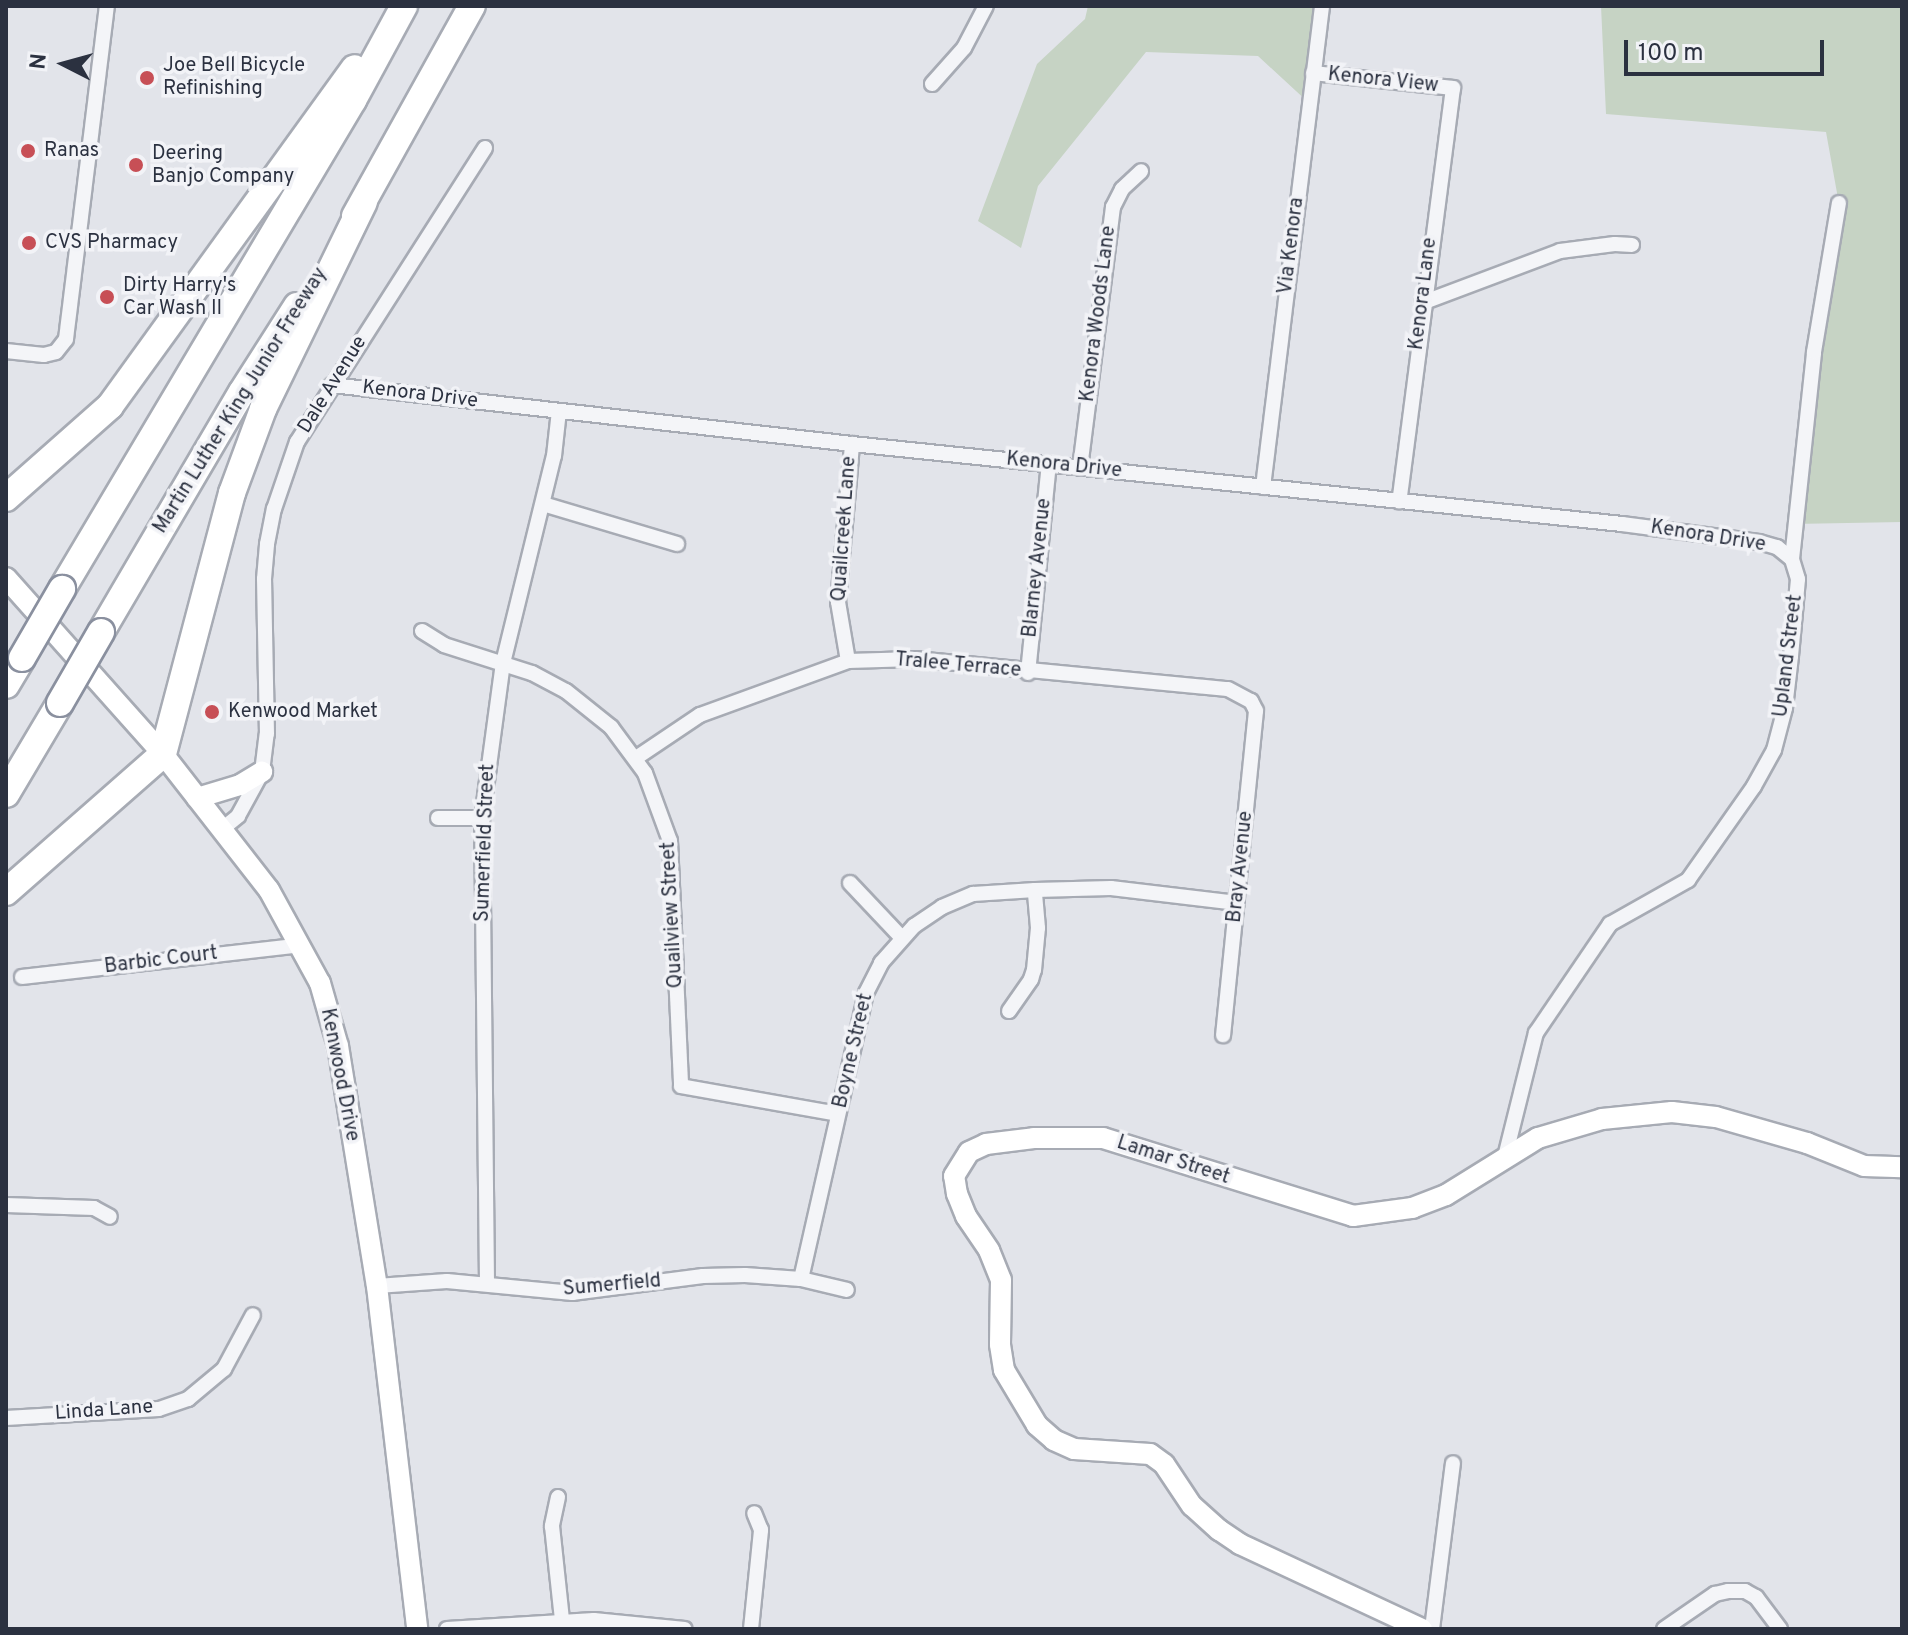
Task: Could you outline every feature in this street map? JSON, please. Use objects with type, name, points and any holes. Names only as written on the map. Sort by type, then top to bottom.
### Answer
[{"type":"highway","points":[[6,498],[110,406],[402,6]]},
{"type":"highway","points":[[6,685],[353,100],[402,6]]},
{"type":"highway","name":"Martin Luther King Junior Freeway","points":[[6,794],[242,392],[364,202],[472,6]]},
{"type":"highway","points":[[6,892],[163,754],[232,493],[263,409],[364,202]]},
{"type":"street","points":[[6,351],[44,355],[56,352],[66,339],[107,6]]},
{"type":"street","points":[[932,84],[964,48],[986,6]]},
{"type":"street","name":"Via Kenora","points":[[1263,487],[1322,6]]},
{"type":"street","name":"Kenora View","points":[[1313,73],[1453,88]]},
{"type":"street","name":"Kenora Lane","points":[[1399,501],[1422,303],[1453,88]]},
{"type":"street","name":"Dale Avenue","points":[[221,830],[238,816],[262,772],[267,734],[264,579],[267,544],[274,509],[297,442],[485,148]]},
{"type":"street","name":"Kenora Woods Lane","points":[[1080,468],[1113,207],[1122,189],[1141,171]]},
{"type":"street","name":"Upland Street","points":[[1505,1157],[1536,1033],[1610,924],[1688,880],[1754,786],[1774,750],[1785,708],[1791,656],[1798,579],[1792,559],[1814,352],[1839,203]]},
{"type":"street","points":[[1422,303],[1560,251],[1615,244],[1632,245]]},
{"type":"street","name":"Kenora Drive","points":[[332,385],[1759,542],[1777,547],[1792,559]]},
{"type":"street","name":"Sumerfield Street","points":[[487,1283],[482,818],[503,663],[543,504],[559,411]]},
{"type":"street","name":"Quailcreek Lane","points":[[848,661],[838,602],[852,444]]},
{"type":"street","name":"Blarney Avenue","points":[[1028,673],[1049,464]]},
{"type":"street","points":[[543,504],[677,544]]},
{"type":"street","name":"Kenwood Drive","points":[[6,578],[163,754],[269,890],[320,983],[338,1046],[377,1286],[417,1629]]},
{"type":"street","name":"Quailview Street","points":[[422,631],[444,645],[550,681],[582,702],[611,727],[636,758],[657,798],[670,841],[681,1086],[838,1114]]},
{"type":"street","name":"Tralee Terrace","points":[[636,758],[700,715],[848,661],[915,659],[1028,673],[1228,689],[1251,701]]},
{"type":"street","name":"Bray Avenue","points":[[1223,1035],[1256,711],[1251,701]]},
{"type":"street","points":[[197,798],[240,785],[262,772]]},
{"type":"street","points":[[438,818],[482,818]]},
{"type":"street","points":[[850,883],[901,937]]},
{"type":"street","name":"Boyne Street","points":[[801,1279],[866,993],[881,963],[901,937],[927,916],[973,894],[1111,888],[1237,903]]},
{"type":"street","points":[[1009,1011],[1034,970],[1038,928],[1035,890]]},
{"type":"street","name":"Barbic Court","points":[[22,977],[301,945]]},
{"type":"street","name":"Lamar Street","points":[[1422,1629],[1240,1544],[1192,1506],[1164,1464],[1150,1454],[1074,1449],[1054,1440],[1037,1425],[1004,1370],[1000,1344],[1001,1280],[989,1250],[966,1216],[954,1176],[969,1152],[986,1144],[1034,1138],[1103,1138],[1353,1216],[1412,1208],[1446,1195],[1538,1138],[1589,1120],[1672,1112],[1716,1117],[1807,1143],[1864,1166],[1902,1167]]},
{"type":"street","points":[[6,1205],[94,1208],[110,1217]]},
{"type":"street","name":"Sumerfield","points":[[377,1286],[401,1282],[487,1283],[572,1293],[703,1276],[801,1279],[847,1290]]},
{"type":"street","name":"Linda Lane","points":[[6,1418],[159,1409],[188,1399],[224,1369],[253,1315]]},
{"type":"street","points":[[1432,1629],[1453,1463]]},
{"type":"street","points":[[558,1497],[552,1526],[563,1626]]},
{"type":"street","points":[[751,1629],[761,1530],[754,1513]]},
{"type":"street","points":[[1664,1629],[1715,1594],[1745,1591],[1756,1597],[1780,1629]]},
{"type":"street","points":[[447,1629],[563,1626],[594,1620],[685,1629]]},
{"type":"green space","points":[[1088,6],[1322,6],[1309,103],[1258,56],[1146,52],[1038,186],[1021,248],[978,221],[1037,64],[1085,19]]},
{"type":"green space","points":[[1601,6],[1902,6],[1902,522],[1793,524],[1839,204],[1826,132],[1606,114]]},
{"type":"place","name":"Joe Bell Bicycle Refinishing","points":[[147,78]]},
{"type":"place","name":"Ranas","points":[[28,151]]},
{"type":"place","name":"Deering Banjo Company","points":[[136,165]]},
{"type":"place","name":"CVS Pharmacy","points":[[29,243]]},
{"type":"place","name":"Dirty Harry's Car Wash II","points":[[107,297]]},
{"type":"place","name":"Kenwood Market","points":[[212,712]]}]
